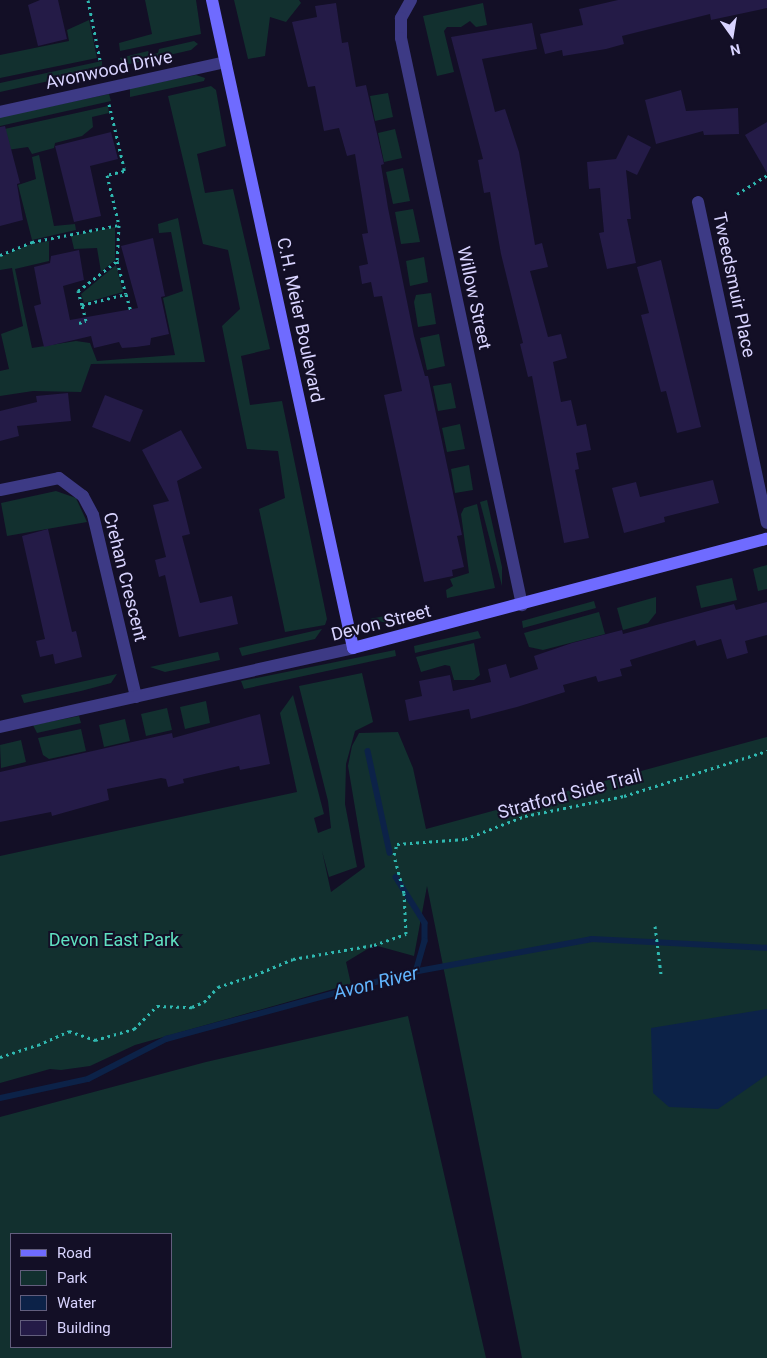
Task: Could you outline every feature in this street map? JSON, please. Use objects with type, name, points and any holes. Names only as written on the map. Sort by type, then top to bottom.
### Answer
[{"type":"street","name":"C.H. Meier Boulevard","points":[[212,0],[353,648]]},
{"type":"street","name":"Willow Street","points":[[411,0],[401,18],[401,38],[522,606]]},
{"type":"street","name":"Avonwood Drive","points":[[0,112],[226,62]]},
{"type":"street","name":"Tweedsmuir Place","points":[[698,202],[767,523]]},
{"type":"street","name":"Crehan Crescent","points":[[0,490],[59,478],[83,496],[93,515],[136,697]]},
{"type":"street","name":"Devon Street","points":[[0,727],[353,648],[522,606],[767,539]]},
{"type":"path","points":[[88,0],[100,60]]},
{"type":"path","points":[[109,104],[124,171],[107,175],[119,225],[117,261],[131,311]]},
{"type":"path","points":[[737,194],[767,175]]},
{"type":"path","points":[[0,255],[32,242],[119,225]]},
{"type":"path","points":[[79,323],[86,321],[78,291],[117,261]]},
{"type":"path","points":[[82,305],[126,294]]},
{"type":"path","name":"Stratford Side Trail","points":[[0,1057],[69,1031],[95,1040],[134,1029],[157,1006],[192,1007],[204,1002],[218,986],[255,976],[292,959],[374,945],[406,934],[404,892],[394,855],[397,844],[465,839],[525,816],[624,796],[767,750]]},
{"type":"path","points":[[655,926],[661,974]]},
{"type":"green space","points":[[145,0],[196,0],[201,34],[120,51],[119,43],[152,34]]},
{"type":"green space","points":[[234,0],[299,0],[301,3],[286,22],[270,17],[265,56],[248,59]]},
{"type":"green space","points":[[483,3],[487,25],[476,27],[470,21],[461,27],[447,27],[444,31],[454,72],[437,76],[423,16]]},
{"type":"green space","points":[[89,20],[97,58],[0,78],[0,55],[69,41],[67,30]]},
{"type":"green space","points":[[194,41],[198,44],[191,50],[165,56],[125,65],[120,58],[148,51],[150,55],[158,53],[159,49]]},
{"type":"green space","points":[[102,61],[102,69],[0,92],[0,83]]},
{"type":"green space","points":[[196,75],[205,78],[204,81],[130,97],[130,88]]},
{"type":"green space","points":[[211,86],[216,90],[226,146],[197,154],[205,193],[233,189],[270,349],[241,356],[250,405],[282,401],[327,619],[325,625],[285,632],[259,509],[285,498],[278,451],[247,449],[222,326],[240,309],[228,250],[203,244],[168,96]]},
{"type":"green space","points":[[388,93],[393,117],[375,121],[370,96]]},
{"type":"green space","points":[[109,94],[111,101],[0,126],[0,117]]},
{"type":"green space","points":[[108,106],[109,113],[92,117],[93,127],[82,136],[55,143],[54,148],[32,154],[28,147],[0,151],[0,130]]},
{"type":"green space","points":[[395,129],[402,158],[384,162],[378,133]]},
{"type":"green space","points":[[39,155],[54,226],[75,224],[76,230],[32,240],[18,185],[36,179],[32,157]]},
{"type":"green space","points":[[403,168],[410,201],[393,204],[386,172]]},
{"type":"green space","points":[[413,209],[420,242],[401,244],[395,212]]},
{"type":"green space","points":[[178,218],[205,362],[91,364],[81,392],[33,391],[0,396],[0,371],[9,369],[1,334],[23,326],[12,268],[0,270],[0,257],[28,245],[49,241],[49,261],[15,269],[32,348],[76,341],[90,343],[97,361],[175,355],[163,298],[183,291],[171,232],[159,233],[158,224]]},
{"type":"green space","points":[[115,227],[115,260],[101,272],[97,248],[74,249],[71,236]]},
{"type":"green space","points":[[424,257],[428,282],[410,286],[406,261]]},
{"type":"green space","points":[[116,265],[123,292],[84,303],[81,294]]},
{"type":"green space","points":[[431,293],[436,324],[418,327],[414,302],[416,295]]},
{"type":"green space","points":[[439,334],[445,366],[427,370],[420,338]]},
{"type":"green space","points":[[451,383],[456,408],[438,411],[433,386]]},
{"type":"green space","points":[[460,424],[465,449],[447,452],[442,428]]},
{"type":"green space","points":[[469,465],[473,490],[455,493],[451,469]]},
{"type":"green space","points":[[56,491],[76,498],[87,522],[7,536],[1,503]]},
{"type":"green space","points":[[487,500],[502,567],[502,586],[480,502]]},
{"type":"green space","points":[[477,504],[495,588],[447,598],[446,590],[453,586],[450,579],[469,573],[461,514],[464,508]]},
{"type":"green space","points":[[767,565],[767,589],[758,591],[753,569]]},
{"type":"green space","points":[[732,578],[737,600],[701,608],[696,586]]},
{"type":"green space","points":[[656,597],[656,613],[648,623],[623,630],[617,608]]},
{"type":"green space","points":[[594,601],[596,608],[523,628],[522,621]]},
{"type":"green space","points":[[429,607],[430,613],[387,623],[370,619]]},
{"type":"green space","points":[[599,612],[605,634],[543,650],[529,647],[524,633]]},
{"type":"green space","points":[[322,629],[315,639],[242,656],[239,648]]},
{"type":"green space","points":[[478,631],[481,638],[415,653],[414,646]]},
{"type":"green space","points":[[474,643],[480,675],[474,680],[454,680],[450,666],[445,665],[421,672],[416,657]]},
{"type":"green space","points":[[395,650],[396,656],[244,689],[241,681]]},
{"type":"green space","points":[[218,652],[220,660],[165,672],[150,667]]},
{"type":"green space","name":"Devon East Park","points":[[362,673],[373,722],[355,731],[346,764],[345,804],[357,867],[329,877],[322,851],[331,892],[365,867],[348,766],[352,746],[359,733],[398,732],[413,768],[426,829],[767,737],[767,1358],[522,1358],[427,886],[414,956],[374,945],[346,962],[351,984],[135,1045],[90,1066],[61,1070],[50,1069],[0,1083],[0,856],[297,792],[280,713],[293,695],[324,814],[314,818],[318,833],[331,828],[328,801],[299,686]]},
{"type":"green space","points":[[117,674],[111,683],[81,691],[24,703],[21,695]]},
{"type":"green space","points":[[206,701],[210,723],[185,729],[180,707]]},
{"type":"green space","points":[[167,708],[172,730],[146,736],[141,714]]},
{"type":"green space","points":[[79,716],[81,723],[37,733],[33,725]]},
{"type":"green space","points":[[125,719],[130,741],[104,747],[99,725]]},
{"type":"green space","points":[[81,729],[86,751],[49,759],[43,755],[38,738]]},
{"type":"green space","points":[[21,740],[26,762],[1,768],[0,745]]},
{"type":"green space","points":[[408,1016],[486,1358],[0,1358],[0,1117],[206,1062]]},
{"type":"water","points":[[767,1009],[767,1075],[718,1109],[669,1107],[653,1093],[651,1028]]},
{"type":"building","points":[[40,0],[58,0],[67,39],[38,46],[28,5]]},
{"type":"building","points":[[618,0],[767,0],[767,8],[711,20],[710,14],[622,36],[624,44],[606,49],[563,56],[562,50],[545,54],[540,34],[583,25],[579,9]]},
{"type":"building","points":[[336,3],[342,43],[348,42],[356,87],[366,85],[384,164],[381,165],[388,208],[414,336],[425,376],[428,376],[462,535],[457,536],[464,567],[452,570],[453,576],[424,582],[384,395],[402,391],[382,296],[374,297],[371,282],[362,284],[359,266],[368,264],[362,234],[368,233],[355,154],[347,156],[339,128],[324,131],[315,86],[308,87],[292,22],[317,17],[315,6]]},
{"type":"building","points":[[532,23],[537,49],[482,59],[495,112],[505,109],[519,152],[535,245],[542,243],[548,267],[530,271],[548,337],[561,334],[567,358],[553,362],[561,402],[571,400],[577,426],[586,424],[591,450],[576,453],[579,469],[575,470],[589,538],[564,543],[532,376],[528,377],[520,344],[523,343],[501,254],[490,192],[484,193],[478,160],[483,159],[451,37]]},
{"type":"building","points":[[681,90],[686,111],[738,108],[739,134],[704,135],[703,131],[656,144],[645,100]]},
{"type":"building","points":[[767,122],[767,173],[745,135]]},
{"type":"building","points":[[5,126],[20,183],[17,184],[23,220],[0,226],[0,127]]},
{"type":"building","points":[[111,132],[118,159],[90,166],[101,216],[74,222],[55,146]]},
{"type":"building","points":[[628,135],[651,147],[637,175],[626,170],[631,219],[627,219],[636,263],[607,269],[599,233],[604,232],[600,188],[589,189],[587,162],[616,159]]},
{"type":"building","points":[[153,238],[165,296],[161,297],[169,334],[151,338],[150,345],[136,347],[122,348],[119,342],[94,348],[91,336],[44,347],[34,306],[41,304],[34,267],[50,263],[51,256],[79,250],[84,280],[63,286],[70,320],[138,308],[121,246]]},
{"type":"building","points":[[661,260],[701,427],[677,433],[666,391],[661,392],[641,315],[649,313],[637,267]]},
{"type":"building","points":[[68,393],[71,421],[17,426],[19,436],[0,441],[0,411],[37,402],[36,396]]},
{"type":"building","points":[[105,395],[143,410],[130,442],[92,427]]},
{"type":"building","points":[[181,430],[202,468],[177,481],[190,534],[182,536],[200,603],[232,596],[238,624],[179,637],[165,575],[159,577],[155,560],[166,557],[153,505],[169,501],[142,450]]},
{"type":"building","points":[[713,480],[719,503],[664,517],[665,522],[624,533],[612,488],[636,482],[640,497]]},
{"type":"building","points":[[48,529],[72,632],[76,631],[82,657],[55,664],[53,654],[40,657],[36,641],[45,639],[22,536]]},
{"type":"building","points":[[767,602],[767,635],[745,641],[748,653],[727,659],[721,639],[697,646],[695,640],[630,660],[632,666],[620,669],[622,676],[598,682],[596,676],[563,685],[565,692],[517,707],[471,719],[469,709],[409,721],[405,700],[422,696],[419,681],[450,675],[453,691],[491,682],[488,669],[506,664],[510,678],[538,669],[534,656],[572,643],[622,630],[623,634],[734,604],[736,610]]},
{"type":"building","points":[[260,714],[270,764],[240,770],[239,766],[183,779],[184,783],[168,787],[166,779],[161,778],[107,789],[109,800],[52,816],[51,812],[0,822],[0,772],[172,733],[173,738]]},
{"type":"waterway","points":[[368,751],[390,853]]},
{"type":"waterway","points":[[396,877],[425,923],[425,941],[416,972]]},
{"type":"waterway","name":"Avon River","points":[[0,1098],[88,1079],[166,1039],[413,972],[592,939],[767,948]]}]
